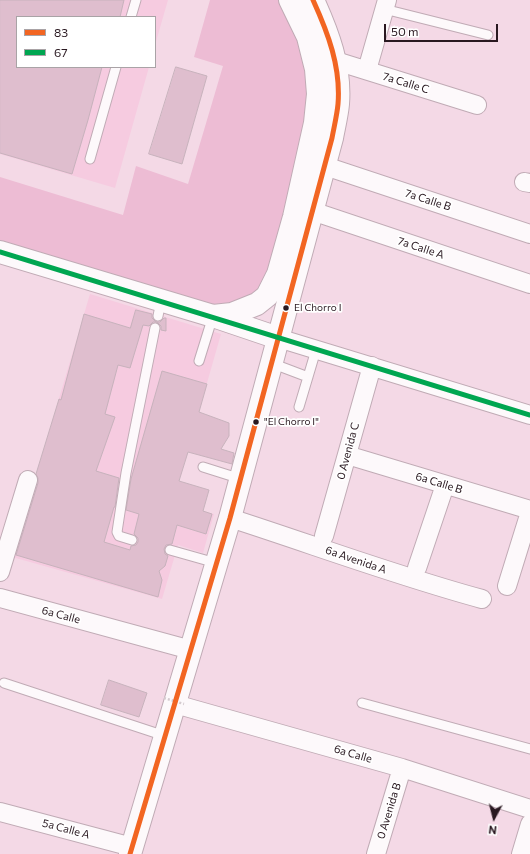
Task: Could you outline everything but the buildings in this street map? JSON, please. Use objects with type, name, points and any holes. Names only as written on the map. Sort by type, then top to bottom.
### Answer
[{"type":"main road","points":[[213,316],[232,314],[257,304],[268,296],[278,274],[294,217],[315,123],[318,94],[316,69],[308,37],[290,0]]},
{"type":"main road","points":[[131,850],[230,518],[312,211],[326,166],[338,104],[338,79],[336,61],[324,25],[313,0]]},
{"type":"main road","points":[[0,252],[160,309],[213,316],[278,338]]},
{"type":"street","points":[[367,70],[386,4]]},
{"type":"street","name":"7a Calle C","points":[[336,61],[476,105]]},
{"type":"street","name":"7a Calle B","points":[[326,166],[530,234]]},
{"type":"street","name":"7a Calle A","points":[[312,211],[530,284]]},
{"type":"street","points":[[278,338],[530,415]]},
{"type":"street","name":"0 Avenida C","points":[[324,536],[372,366]]},
{"type":"street","name":"6a Calle B","points":[[347,455],[530,511]]},
{"type":"street","points":[[0,572],[28,480]]},
{"type":"street","points":[[417,568],[445,485]]},
{"type":"street","points":[[507,586],[530,511]]},
{"type":"street","name":"6a Avenida A","points":[[230,518],[408,578],[482,599]]},
{"type":"street","name":"6a Calle","points":[[0,598],[191,650]]},
{"type":"street","name":"6a Calle","points":[[174,702],[402,768],[530,809]]},
{"type":"street","name":"0 Avenida B","points":[[376,854],[402,768]]},
{"type":"street","name":"5a Calle A","points":[[0,812],[131,850]]},
{"type":"street","points":[[521,854],[530,824]]},
{"type":"lane","points":[[131,16],[136,0]]},
{"type":"lane","points":[[386,4],[488,35]]},
{"type":"lane","points":[[90,159],[116,68]]},
{"type":"lane","points":[[199,361],[213,316]]},
{"type":"lane","points":[[132,540],[119,536],[116,532],[126,473],[155,328]]},
{"type":"lane","points":[[299,407],[316,350]]},
{"type":"lane","points":[[271,363],[308,377]]},
{"type":"lane","points":[[203,467],[241,479]]},
{"type":"lane","points":[[170,550],[217,563]]},
{"type":"lane","points":[[4,683],[165,736]]},
{"type":"lane","points":[[362,703],[530,750]]},
{"type":"shaded area","points":[[0,0],[168,0],[156,42],[156,16],[16,16],[16,68],[149,68],[115,188],[0,154]]},
{"type":"shaded area","points":[[210,0],[279,0],[289,17],[305,54],[311,97],[272,281],[255,296],[210,309],[0,242],[0,177],[123,215],[136,166],[188,184],[223,66],[194,57]]},
{"type":"shaded area","points":[[90,294],[221,334],[173,502],[214,514],[203,553],[178,545],[162,599],[12,557]]},
{"type":"transit line","name":"83","points":[[130,854],[230,518],[332,138],[338,104],[337,77],[332,50],[324,25],[313,0]]},
{"type":"transit line","name":"67","points":[[0,252],[530,415]]},
{"type":"place","name":"El Chorro I","points":[[286,308]]},
{"type":"place","name":"\"El Chorro I\"","points":[[256,422]]}]
